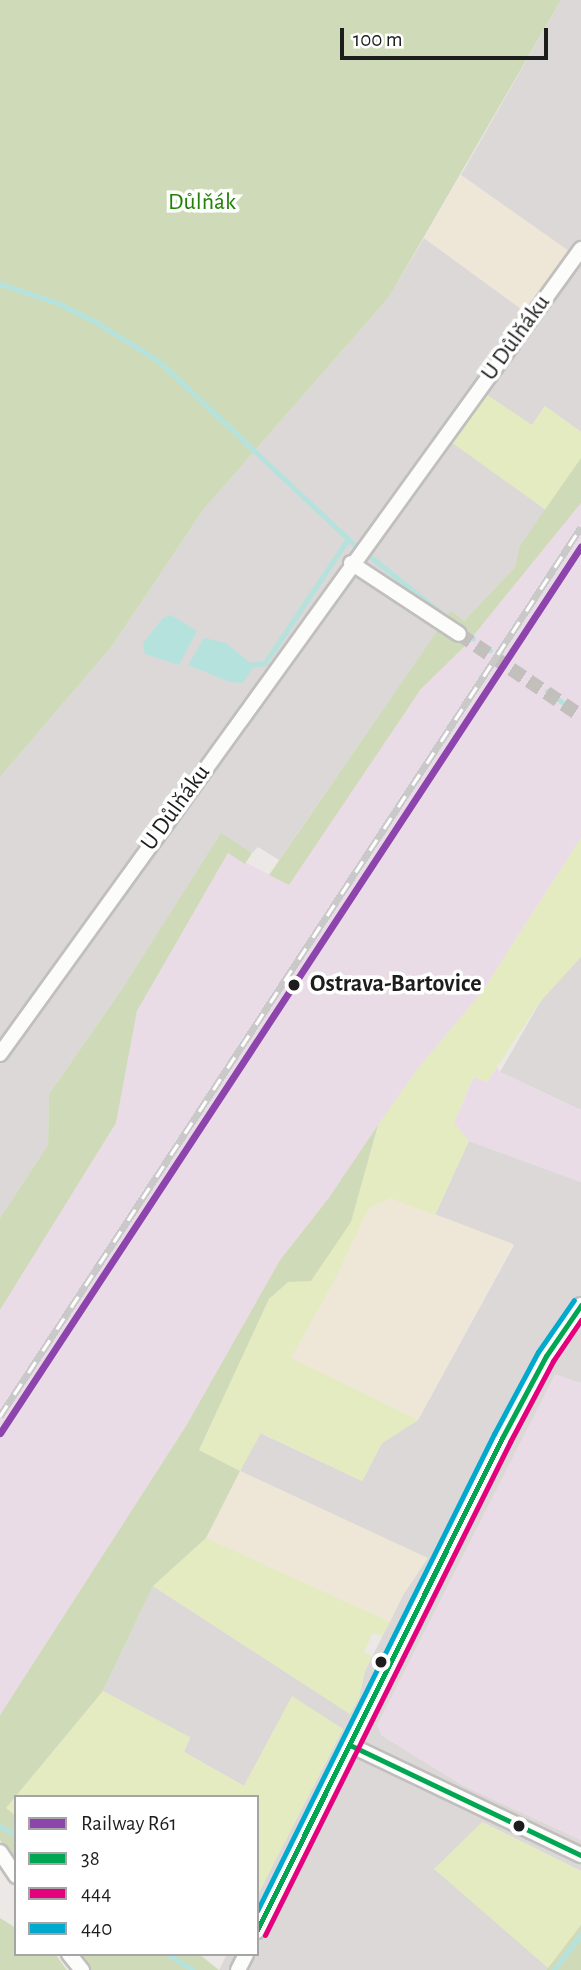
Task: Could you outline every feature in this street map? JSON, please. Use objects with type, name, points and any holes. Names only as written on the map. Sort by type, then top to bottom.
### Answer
[{"type":"street","name":"U Důlňáku","points":[[0,1054],[351,563],[581,249]]},
{"type":"street","points":[[351,563],[460,634]]},
{"type":"street","points":[[259,1927],[502,1438],[546,1356],[581,1305]]},
{"type":"street","points":[[350,1745],[581,1855]]},
{"type":"street","points":[[0,1852],[14,1872]]},
{"type":"street","points":[[71,1956],[82,1970]]},
{"type":"shaded area","points":[[561,0],[581,0],[581,432],[545,406],[532,425],[452,442],[546,510],[519,547],[515,567],[464,621],[451,612],[279,860],[258,847],[252,853],[221,834],[122,989],[49,1094],[48,1145],[0,1218],[0,777],[112,646],[203,510],[389,297],[424,238],[524,311],[569,252],[461,175]]},
{"type":"shaded area","points":[[461,175],[569,251],[524,311],[424,238]]},
{"type":"shaded area","points":[[581,503],[581,838],[482,992],[416,1071],[328,1199],[280,1260],[186,1426],[0,1715],[0,1310],[116,1123],[137,1011],[228,853],[289,885],[421,689],[465,646]]},
{"type":"shaded area","points":[[581,956],[581,1110],[500,1072],[542,999]]},
{"type":"shaded area","points":[[497,1067],[500,1072],[581,1110],[581,1182],[469,1141],[454,1123],[474,1076],[487,1082]]},
{"type":"shaded area","points":[[469,1141],[581,1182],[581,1383],[555,1375],[381,1735],[462,1785],[581,1840],[581,1871],[482,1822],[548,1968],[546,1970],[219,1970],[226,1956],[259,1956],[259,1892],[343,1729],[292,1697],[244,1786],[184,1752],[190,1738],[103,1691],[153,1586],[350,1714],[359,1698],[365,1671],[403,1595],[427,1558],[240,1471],[260,1433],[362,1481],[382,1443],[418,1420],[514,1245],[435,1215]]},
{"type":"shaded area","points":[[390,1197],[513,1244],[418,1420],[291,1359],[333,1283],[368,1209]]},
{"type":"shaded area","points":[[555,1374],[581,1383],[581,1840],[462,1785],[381,1735],[377,1725]]},
{"type":"shaded area","points":[[240,1471],[428,1558],[403,1595],[390,1622],[206,1538]]},
{"type":"green space","name":"Důlňák","points":[[0,0],[561,0],[389,297],[203,510],[112,646],[0,777]]},
{"type":"green space","points":[[486,394],[532,425],[545,406],[581,432],[581,458],[546,510],[451,442]]},
{"type":"green space","points":[[581,458],[581,503],[465,646],[421,689],[289,885],[269,875],[451,611],[464,621],[515,567],[519,547]]},
{"type":"green space","points":[[221,833],[252,853],[245,864],[228,853],[137,1011],[116,1123],[0,1310],[0,1218],[48,1145],[49,1094],[122,989]]},
{"type":"green space","points":[[581,838],[581,957],[540,1002],[487,1082],[473,1077],[454,1123],[469,1141],[435,1215],[390,1198],[368,1209],[333,1283],[291,1358],[418,1420],[382,1443],[362,1481],[261,1433],[240,1471],[199,1450],[269,1299],[351,1222],[378,1125],[416,1071],[482,992]]},
{"type":"green space","points":[[378,1125],[351,1222],[311,1281],[288,1282],[269,1299],[199,1450],[240,1471],[206,1538],[153,1586],[103,1691],[17,1795],[14,1795],[6,1808],[14,1814],[14,1860],[0,1840],[0,1715],[186,1426],[280,1260],[328,1199]]},
{"type":"green space","points":[[206,1538],[390,1622],[382,1636],[373,1633],[365,1649],[364,1652],[372,1656],[365,1671],[359,1698],[350,1714],[153,1586]]},
{"type":"green space","points":[[103,1691],[190,1737],[184,1752],[244,1786],[292,1696],[343,1729],[259,1892],[259,1795],[17,1795]]},
{"type":"green space","points":[[14,1798],[14,1814],[6,1808]]},
{"type":"green space","points":[[482,1822],[581,1871],[581,1925],[548,1968],[434,1869]]},
{"type":"green space","points":[[0,1918],[14,1927],[14,1956],[56,1956],[67,1970],[0,1970]]},
{"type":"green space","points":[[581,1925],[581,1970],[546,1970],[548,1968]]},
{"type":"green space","points":[[81,1956],[202,1956],[219,1970],[91,1970]]},
{"type":"water","points":[[171,615],[197,631],[179,665],[145,654],[143,643],[163,618]]},
{"type":"water","points":[[204,638],[226,643],[254,666],[243,683],[230,682],[188,665]]},
{"type":"waterway","points":[[0,284],[58,303],[96,322],[160,362],[354,544]]},
{"type":"waterway","points":[[251,665],[265,663],[348,539]]},
{"type":"waterway","points":[[365,552],[451,621]]},
{"type":"waterway","points":[[461,628],[473,638]]},
{"type":"waterway","points":[[547,691],[568,706]]},
{"type":"waterway","points":[[0,1826],[14,1834]]},
{"type":"waterway","points":[[554,1970],[581,1934]]},
{"type":"waterway","points":[[171,1956],[193,1970]]},
{"type":"tunnel","points":[[459,634],[581,716]]},
{"type":"railway","points":[[0,1416],[581,527]]},
{"type":"rail line","name":"R61","points":[[0,1433],[581,546]]},
{"type":"transit line","name":"440","points":[[259,1907],[494,1434],[538,1352],[574,1300]]},
{"type":"transit line","name":"38","points":[[259,1926],[502,1438],[546,1356],[581,1305]]},
{"type":"transit line","name":"444","points":[[265,1935],[510,1442],[553,1361],[581,1320]]},
{"type":"transit line","name":"38","points":[[350,1745],[581,1855]]},
{"type":"place","name":"Ostrava-Bartovice","points":[[294,985]]}]
